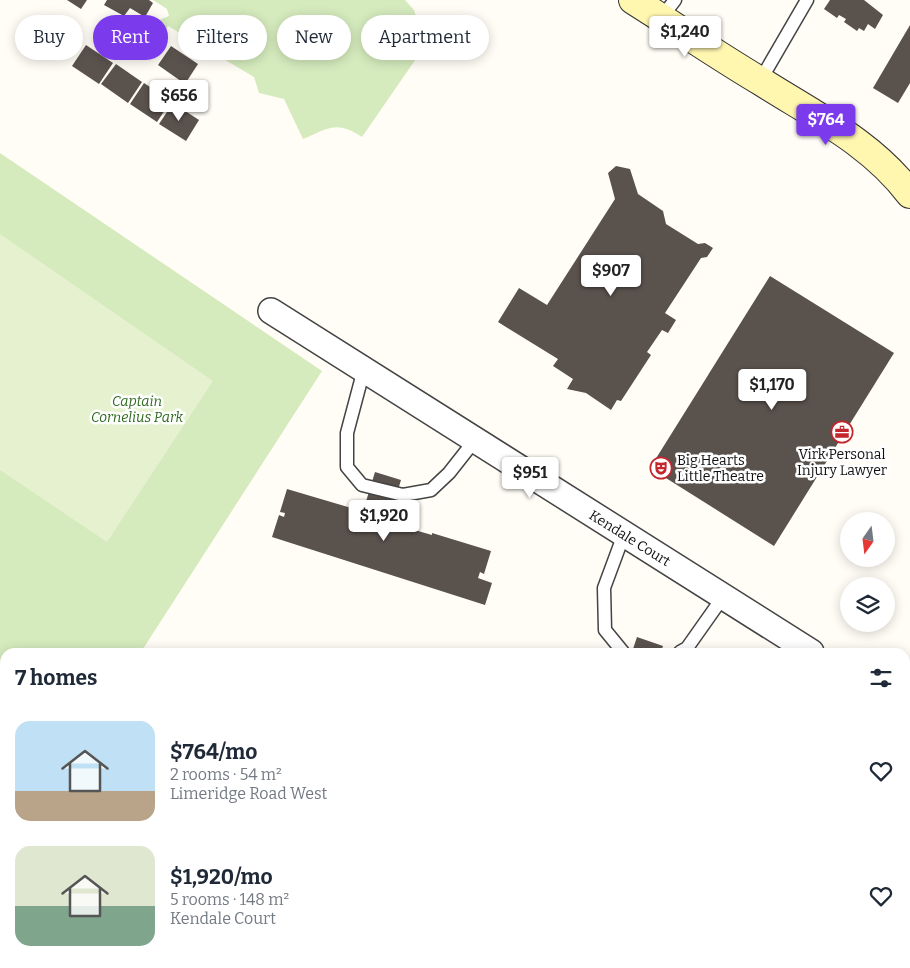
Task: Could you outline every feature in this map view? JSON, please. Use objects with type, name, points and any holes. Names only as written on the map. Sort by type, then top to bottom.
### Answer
[{"type":"street","points":[[633,0],[668,9],[760,81],[828,122],[874,155],[910,194]]},
{"type":"street","name":"Kendale Court","points":[[271,311],[805,648]]},
{"type":"lane","points":[[760,81],[807,0]]},
{"type":"lane","points":[[364,369],[347,433],[347,467],[362,485],[403,495],[431,490],[449,473],[475,440]]},
{"type":"lane","points":[[620,648],[605,630],[604,588],[624,534]]},
{"type":"lane","points":[[687,648],[723,597]]},
{"type":"green space","points":[[153,0],[405,0],[414,10],[416,15],[361,15],[361,60],[415,60],[362,137],[339,127],[326,129],[303,139],[284,99],[259,93],[254,77],[225,60],[267,60],[267,15],[178,15],[178,32],[168,26],[169,16],[167,9]]},
{"type":"green space","name":"Captain Cornelius Park","points":[[0,153],[322,371],[144,648],[0,648]]},
{"type":"green space","points":[[0,234],[213,381],[107,542],[0,470]]},
{"type":"building","points":[[67,0],[87,0],[81,9]]},
{"type":"building","points":[[107,0],[149,0],[153,3],[146,15],[142,15],[130,8],[125,15],[122,15],[104,5]]},
{"type":"building","points":[[830,0],[864,0],[883,15],[875,29],[868,24],[864,31],[859,28],[857,31],[844,22],[846,19],[839,15],[837,18],[824,9]]},
{"type":"building","points":[[910,25],[910,83],[898,103],[873,88]]},
{"type":"building","points":[[86,45],[93,50],[93,60],[108,60],[113,63],[99,84],[72,66],[76,60],[83,60],[83,50]]},
{"type":"building","points":[[171,46],[178,51],[178,60],[192,60],[198,64],[185,84],[158,65],[161,60],[168,60],[168,50]]},
{"type":"building","points":[[116,64],[142,82],[128,103],[101,84]]},
{"type":"building","points":[[144,83],[171,101],[157,122],[130,104]]},
{"type":"building","points":[[173,103],[199,120],[186,141],[159,124]]},
{"type":"building","points":[[616,166],[630,169],[638,194],[663,211],[666,224],[698,244],[705,243],[713,248],[707,257],[701,258],[665,313],[676,320],[668,333],[662,330],[647,352],[651,355],[621,401],[617,400],[611,410],[586,393],[567,389],[573,379],[553,366],[558,359],[498,322],[519,288],[547,305],[615,199],[608,173]]},
{"type":"building","points":[[770,276],[894,353],[774,546],[650,468]]},
{"type":"building","points":[[375,472],[401,480],[390,516],[385,514],[383,521],[432,535],[432,533],[491,551],[484,574],[480,572],[478,578],[492,583],[485,605],[272,537],[279,515],[284,517],[285,513],[280,512],[287,489],[358,510],[357,512],[367,515],[368,510],[364,508]]},
{"type":"building","points":[[637,637],[663,646],[662,648],[633,648]]},
{"type":"place","name":"Virk Personal Injury Lawyer","points":[[842,432]]},
{"type":"place","name":"Big Hearts Little Theatre","points":[[661,468]]}]
